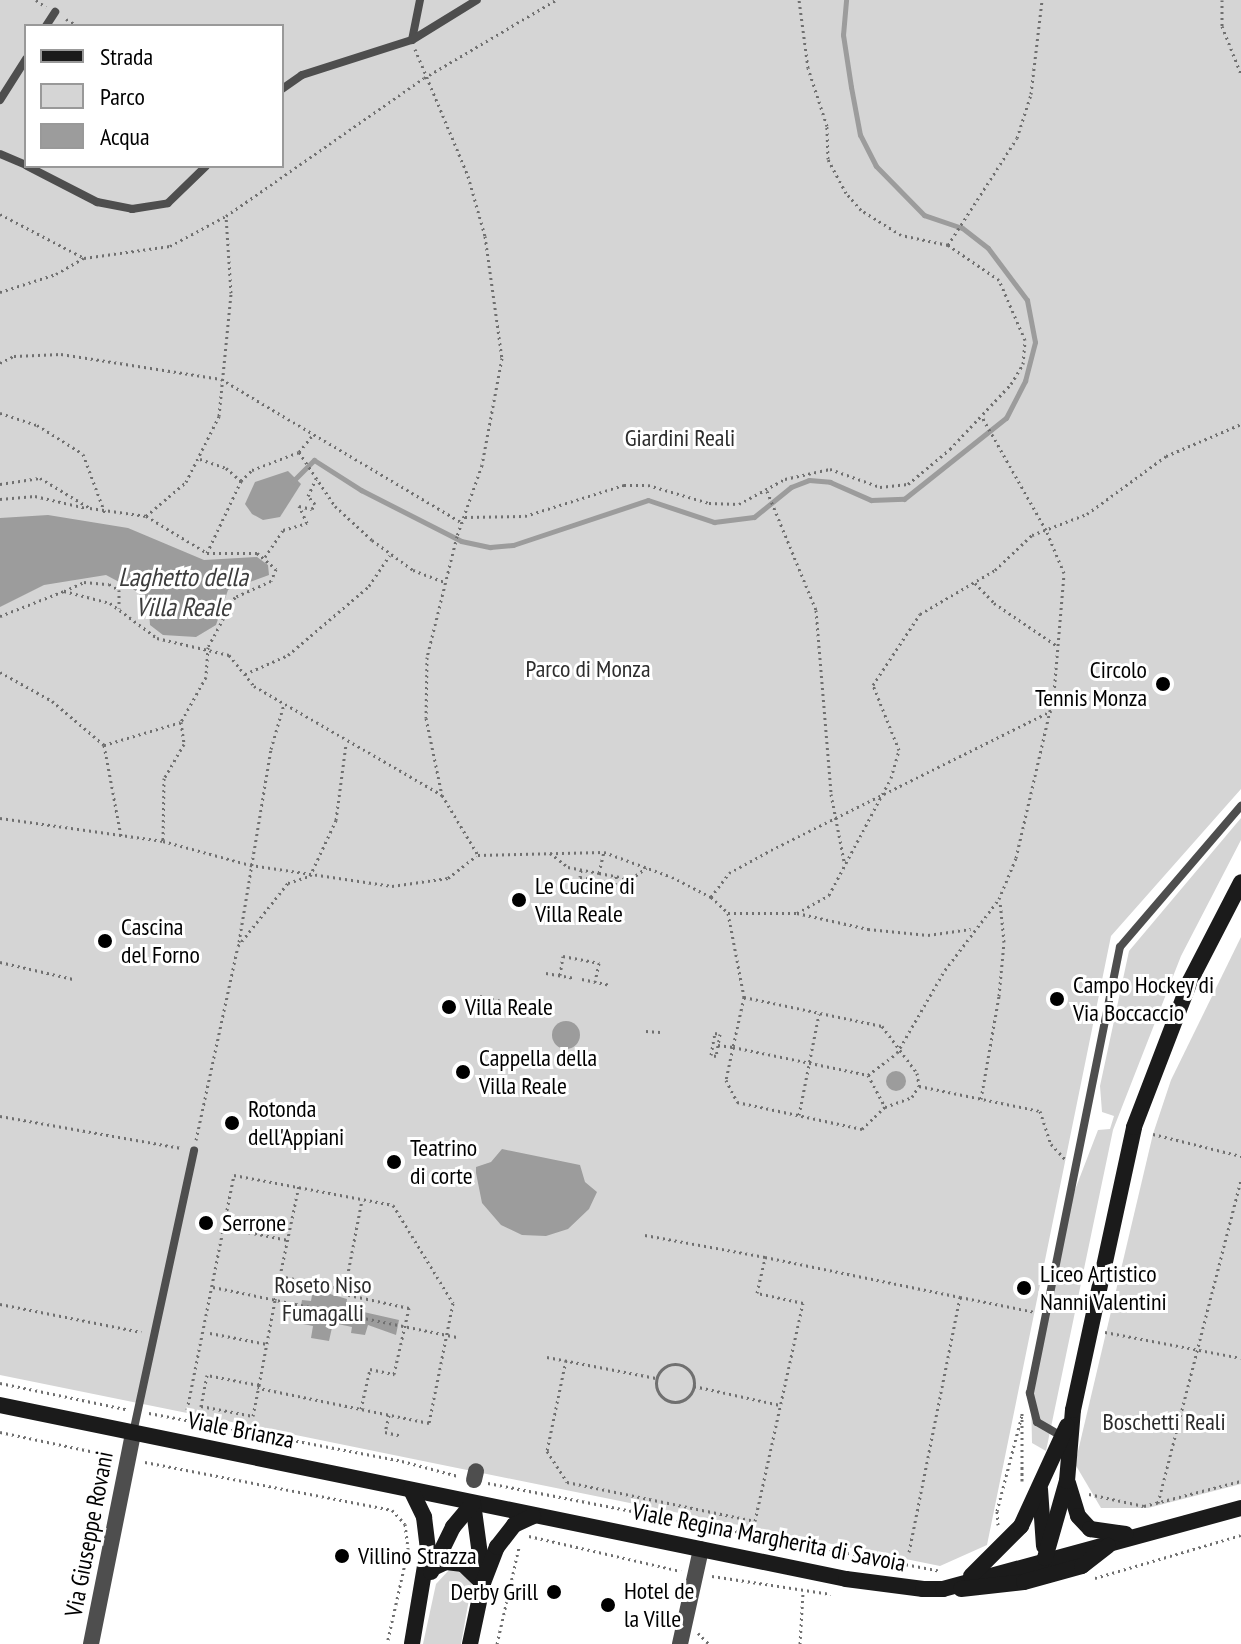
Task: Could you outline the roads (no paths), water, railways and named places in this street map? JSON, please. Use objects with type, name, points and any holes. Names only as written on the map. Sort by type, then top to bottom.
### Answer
[{"type":"main road","points":[[1045,1558],[1067,1481],[1073,1410],[1125,1162],[1147,1090],[1190,981],[1241,882]]},
{"type":"main road","name":"Viale Brianza","points":[[0,1405],[473,1503]]},
{"type":"main road","points":[[943,1589],[969,1577],[1002,1549],[1040,1488],[1073,1410]]},
{"type":"main road","points":[[1067,1481],[1078,1516],[1090,1529],[1139,1535]]},
{"type":"main road","points":[[1040,1488],[1045,1558]]},
{"type":"main road","points":[[411,1490],[427,1531],[424,1586],[412,1644]]},
{"type":"main road","points":[[424,1586],[453,1527],[473,1503]]},
{"type":"main road","points":[[473,1503],[483,1583]]},
{"type":"main road","name":"Viale Regina Margherita di Savoia","points":[[473,1503],[884,1586],[943,1589],[1045,1558],[1241,1508]]},
{"type":"main road","points":[[470,1644],[483,1583],[504,1535],[533,1516]]},
{"type":"main road","points":[[943,1589],[983,1589],[1082,1566],[1115,1541]]},
{"type":"main road","points":[[433,1568],[446,1562],[463,1564],[483,1583]]},
{"type":"street","name":"Via Giuseppe Rovani","points":[[91,1644],[133,1434]]},
{"type":"street","points":[[680,1644],[701,1549]]},
{"type":"lane","points":[[412,40],[420,0]]},
{"type":"lane","points":[[284,88],[302,75],[412,40],[477,0]]},
{"type":"lane","points":[[47,24],[55,12]]},
{"type":"lane","points":[[0,100],[24,62]]},
{"type":"lane","points":[[0,154],[24,165]]},
{"type":"lane","points":[[31,168],[97,202],[132,209],[168,203],[204,168]]},
{"type":"lane","points":[[1063,1437],[1037,1422],[1029,1404],[1120,947],[1241,806]]},
{"type":"lane","points":[[133,1434],[194,1150]]},
{"type":"water","points":[[288,471],[301,484],[280,517],[263,520],[252,514],[245,504],[255,482]]},
{"type":"water","name":"Laghetto della Villa Reale","points":[[48,515],[128,528],[204,560],[257,557],[268,565],[269,575],[228,590],[216,625],[196,637],[163,635],[150,625],[149,611],[138,592],[106,575],[44,585],[0,607],[0,518]]},
{"type":"water","points":[[566,1021],[576,1025],[580,1035],[576,1045],[566,1049],[556,1045],[552,1035],[556,1025]]},
{"type":"water","points":[[896,1071],[903,1074],[906,1081],[903,1088],[896,1091],[889,1088],[886,1081],[889,1074]]},
{"type":"water","points":[[502,1149],[580,1165],[585,1182],[597,1192],[589,1209],[568,1229],[546,1236],[522,1235],[501,1225],[482,1203],[476,1167],[491,1162]]},
{"type":"water","points":[[313,1289],[347,1299],[346,1308],[399,1320],[396,1335],[368,1325],[365,1335],[351,1333],[352,1327],[333,1323],[329,1341],[311,1338],[313,1326],[298,1323],[302,1300],[311,1301]]},
{"type":"waterway","points":[[293,481],[314,460],[361,490],[461,541],[490,547],[513,545],[648,500],[714,522],[754,517],[791,487],[809,480],[830,482],[871,500],[904,499],[1006,418],[1025,381],[1035,342],[1027,300],[988,248],[962,228],[924,215],[876,166],[860,135],[851,87],[843,35],[846,0]]},
{"type":"place","name":"Circolo Tennis Monza","points":[[1163,684]]},
{"type":"place","name":"Le Cucine di Villa Reale","points":[[519,900]]},
{"type":"place","name":"Cascina del Forno","points":[[105,941]]},
{"type":"place","name":"Campo Hockey di Via Boccaccio","points":[[1057,999]]},
{"type":"place","name":"Villa Reale","points":[[449,1007]]},
{"type":"place","name":"Cappella della Villa Reale","points":[[463,1072]]},
{"type":"place","name":"Rotonda dell'Appiani","points":[[232,1123]]},
{"type":"place","name":"Teatrino di corte","points":[[394,1162]]},
{"type":"place","name":"Serrone","points":[[206,1223]]},
{"type":"place","name":"Liceo Artistico Nanni Valentini","points":[[1024,1288]]},
{"type":"place","name":"Villino Strazza","points":[[342,1556]]},
{"type":"place","name":"Derby Grill","points":[[554,1592]]},
{"type":"place","name":"Hotel de la Ville","points":[[608,1605]]},
{"type":"park label","name":"Giardini Reali","points":[[680,438]]},
{"type":"park label","name":"Parco di Monza","points":[[588,669]]},
{"type":"park label","name":"Roseto Niso Fumagalli","points":[[323,1299]]},
{"type":"park label","name":"Boschetti Reali","points":[[1164,1422]]}]
